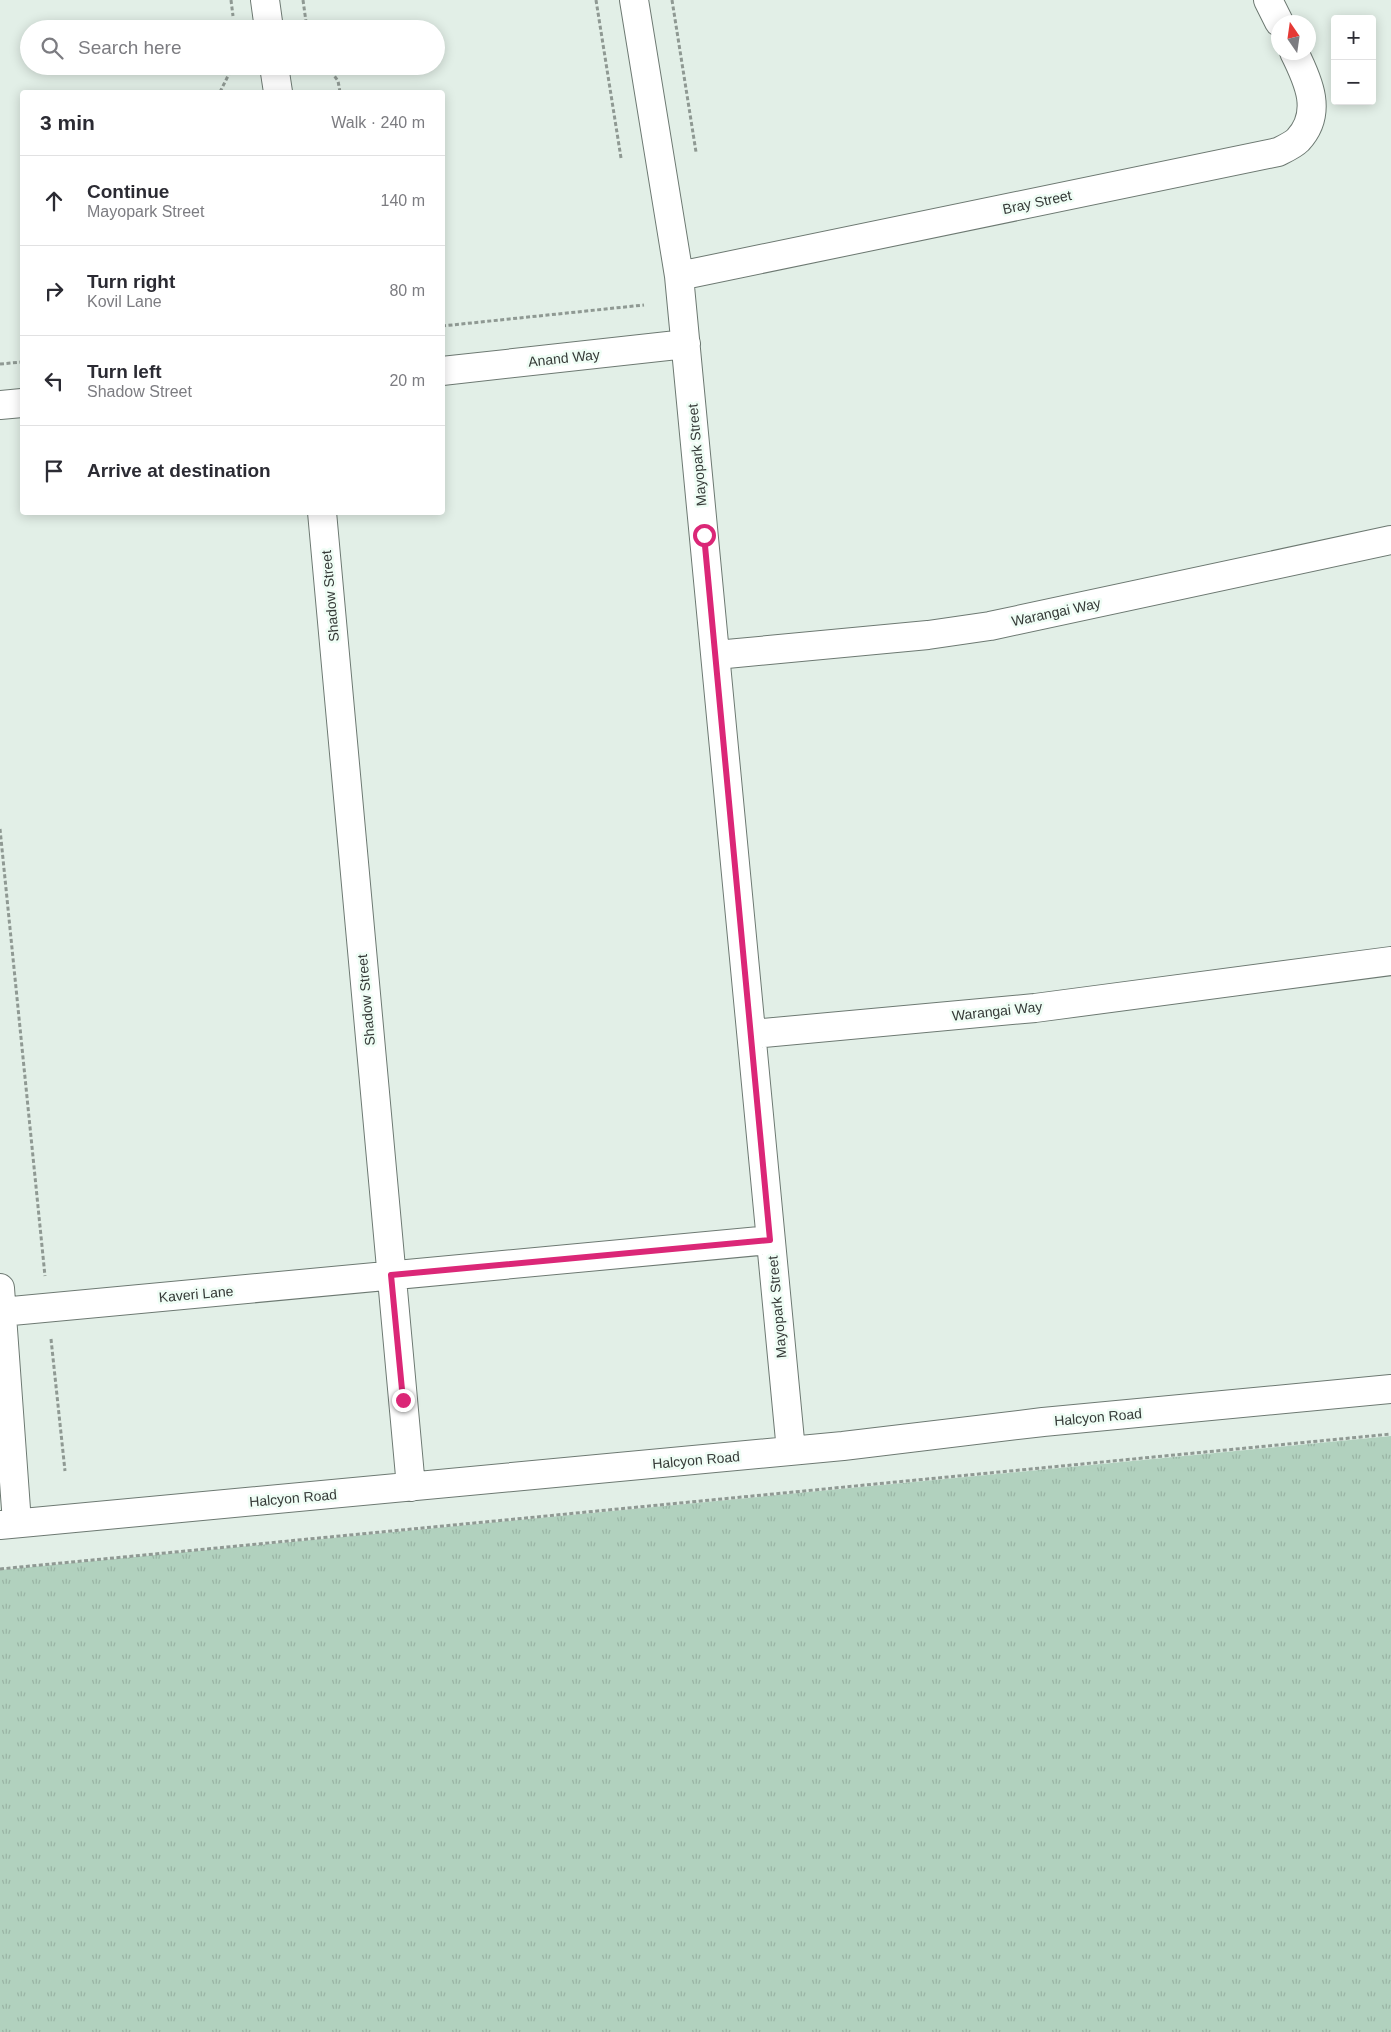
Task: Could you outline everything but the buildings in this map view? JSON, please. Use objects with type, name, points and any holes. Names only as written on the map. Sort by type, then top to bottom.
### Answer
[{"type":"street","points":[[265,0],[268,20]]},
{"type":"street","name":"Mayopark Street","points":[[634,0],[679,276],[790,1451]]},
{"type":"street","points":[[1268,0],[1276,15]]},
{"type":"street","name":"Bray Street","points":[[679,276],[1278,152],[1297,142],[1311,122],[1312,98],[1298,60]]},
{"type":"street","points":[[275,75],[278,90]]},
{"type":"street","name":"Anand Way","points":[[445,371],[686,344]]},
{"type":"street","points":[[0,405],[20,403]]},
{"type":"street","name":"Shadow Street","points":[[322,515],[410,1487]]},
{"type":"street","name":"Warangai Way","points":[[716,655],[928,635],[990,626],[1391,540]]},
{"type":"street","name":"Warangai Way","points":[[752,1034],[1035,1008],[1391,961]]},
{"type":"street","name":"Kaveri Lane","points":[[1,1300],[48,1308],[770,1240]]},
{"type":"street","points":[[1,1300],[8,1524]]},
{"type":"street","name":"Halcyon Road","points":[[8,1524],[790,1451],[917,1438],[1043,1422],[1391,1389]]},
{"type":"path","points":[[303,0],[306,20]]},
{"type":"path","points":[[596,0],[621,158]]},
{"type":"path","points":[[672,0],[696,152]]},
{"type":"path","points":[[221,90],[228,75]]},
{"type":"path","points":[[334,75],[338,81],[340,90]]},
{"type":"path","points":[[445,326],[644,305]]},
{"type":"path","points":[[0,364],[20,362]]},
{"type":"path","points":[[0,829],[65,1471]]},
{"type":"path","points":[[0,1569],[1391,1434]]},
{"type":"green space","points":[[1391,1436],[1391,2032],[0,2032],[0,1570]]},
{"type":"route","points":[[403,1400],[391,1275],[770,1240],[704,535]]}]
